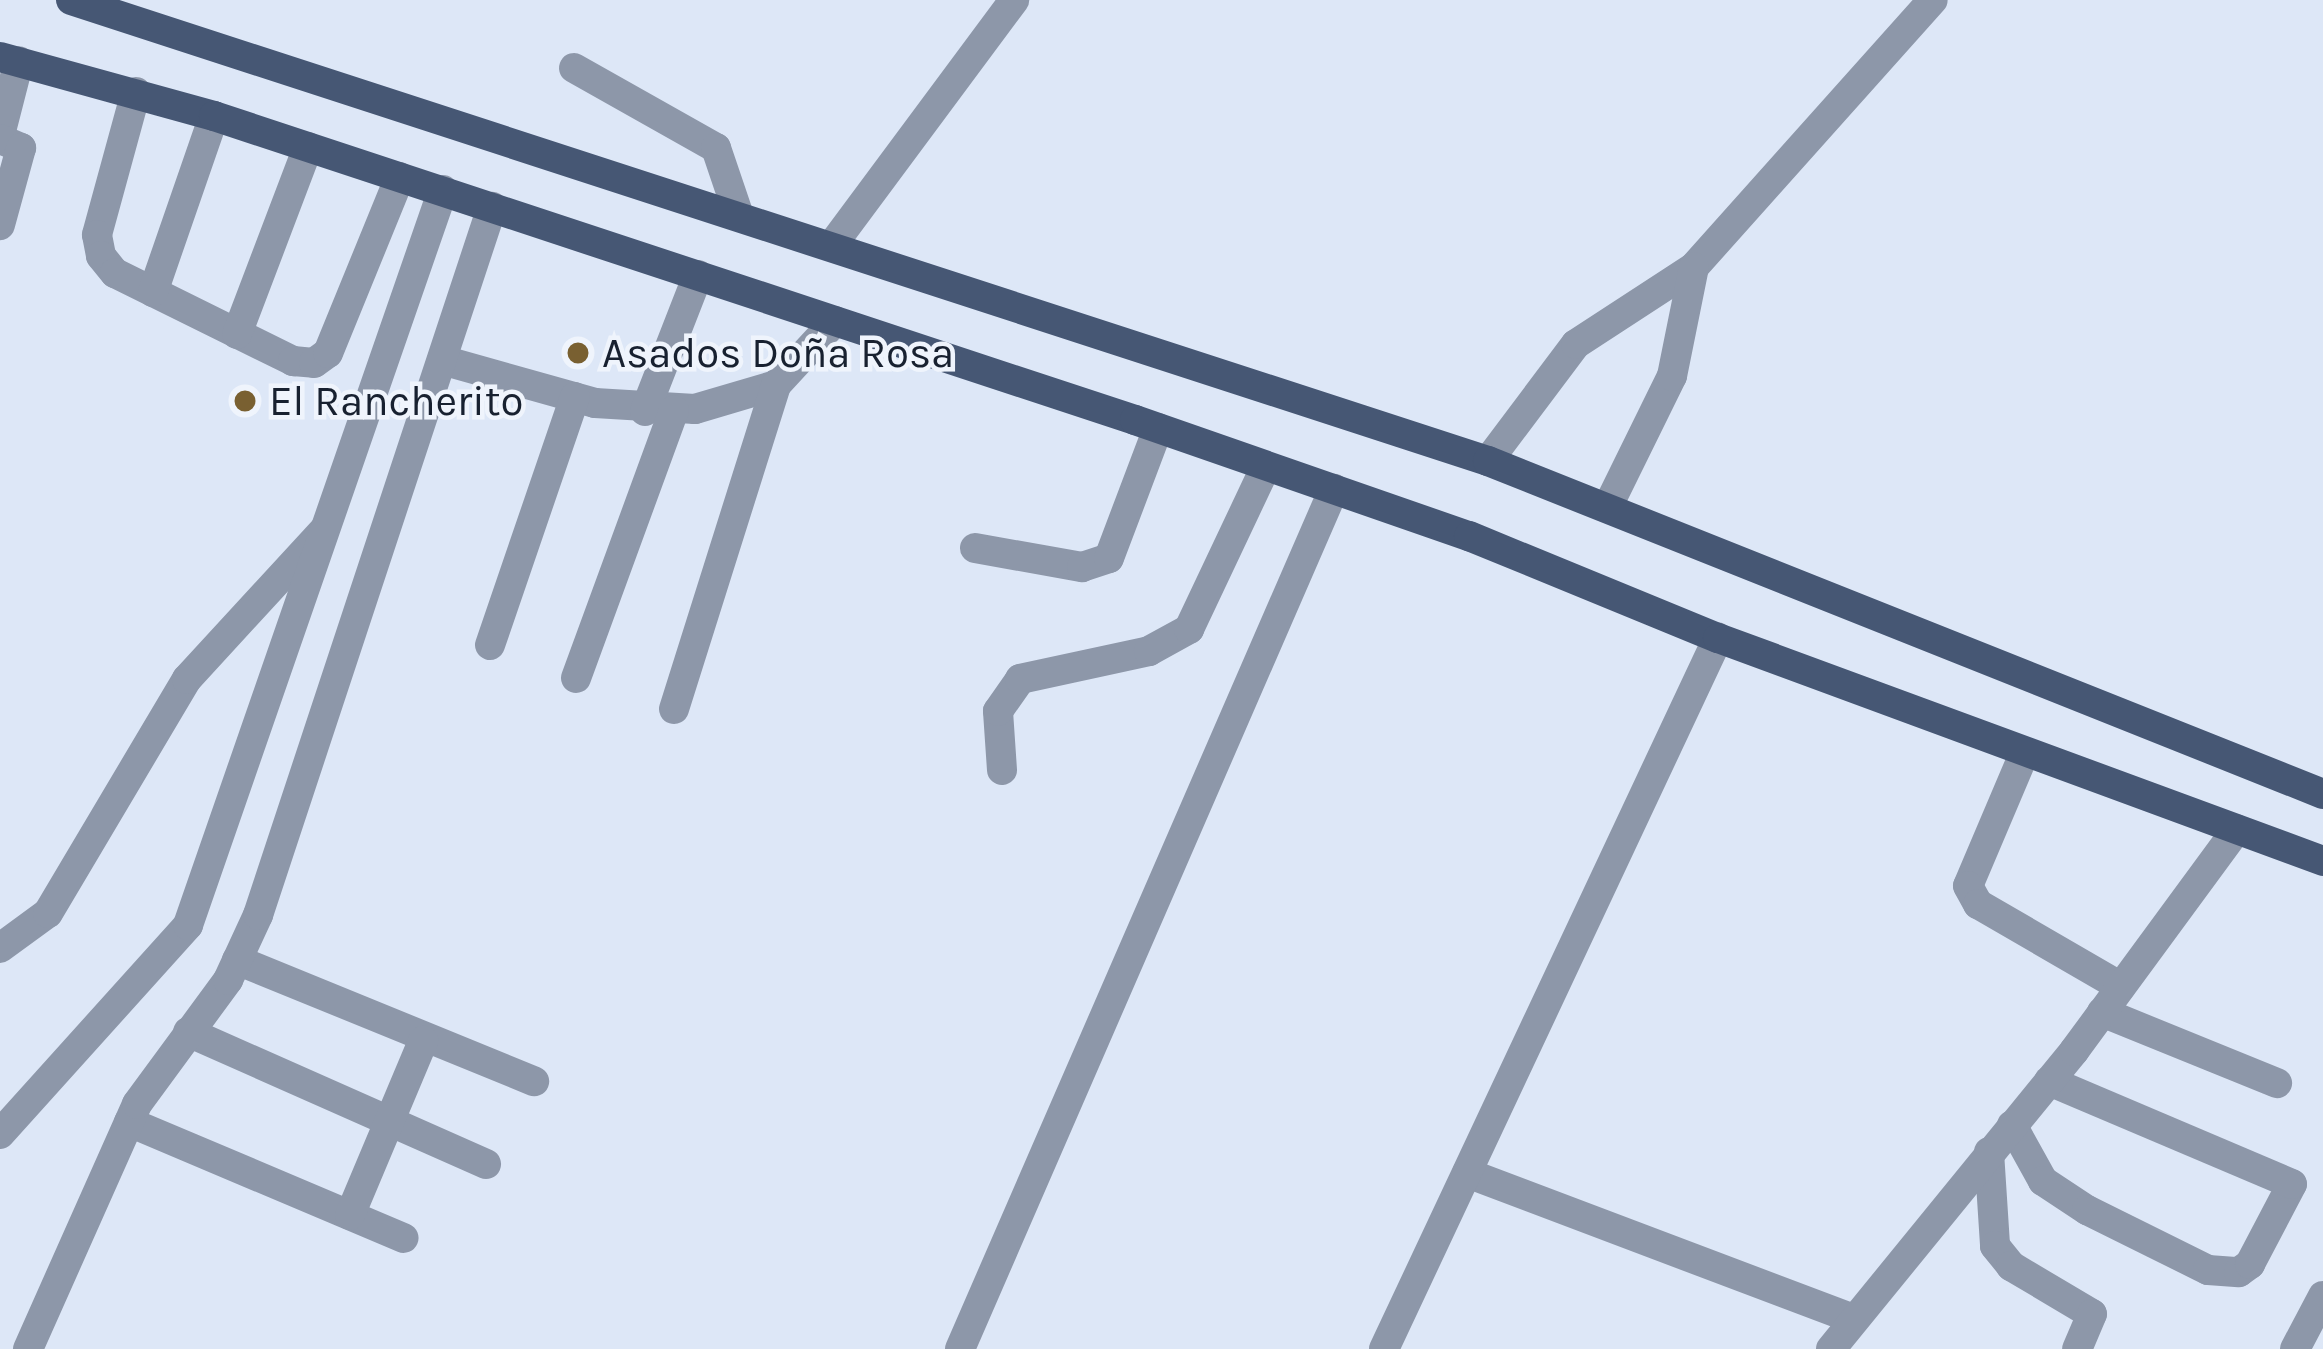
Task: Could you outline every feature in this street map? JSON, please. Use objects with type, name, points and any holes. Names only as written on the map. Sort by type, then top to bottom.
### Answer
[{"type":"main road","points":[[76,0],[1488,461],[2323,794]]},
{"type":"main road","points":[[9,59],[214,116],[1159,428],[1334,489],[2024,754],[2323,861]]},
{"type":"street","points":[[833,244],[1014,0]]},
{"type":"street","points":[[1488,461],[1576,344],[1694,268],[1933,0]]},
{"type":"street","points":[[0,225],[21,148],[0,137],[9,59]]},
{"type":"street","points":[[574,68],[716,148],[738,213]]},
{"type":"street","points":[[136,92],[98,235],[115,273],[293,361],[314,363],[328,353],[400,177]]},
{"type":"street","points":[[153,292],[214,116]]},
{"type":"street","points":[[237,334],[308,147]]},
{"type":"street","points":[[0,1134],[188,925],[333,521],[443,190]]},
{"type":"street","points":[[28,1349],[129,1122],[237,960],[492,207]]},
{"type":"street","points":[[1609,506],[1672,376],[1694,268]]},
{"type":"street","points":[[576,678],[698,275]]},
{"type":"street","points":[[442,360],[575,398],[660,410],[740,401],[776,385],[835,321]]},
{"type":"street","points":[[674,709],[776,385]]},
{"type":"street","points":[[490,645],[575,398]]},
{"type":"street","points":[[975,548],[1082,567],[1109,558],[1159,428]]},
{"type":"street","points":[[1002,770],[998,711],[1020,679],[1149,651],[1189,629],[1266,466]]},
{"type":"street","points":[[960,1349],[1334,489]]},
{"type":"street","points":[[0,948],[47,913],[188,679],[333,521]]},
{"type":"street","points":[[1384,1349],[1718,638]]},
{"type":"street","points":[[2024,754],[1969,886],[1978,904],[2112,999],[2277,1083]]},
{"type":"street","points":[[1988,1200],[2049,1081],[2236,830]]},
{"type":"street","points":[[237,960],[423,1041],[534,1081]]},
{"type":"street","points":[[188,1031],[486,1164]]},
{"type":"street","points":[[350,1215],[423,1041]]},
{"type":"street","points":[[2019,1137],[2043,1180],[2072,1201],[2225,1274],[2250,1264],[2292,1184],[2049,1081]]},
{"type":"street","points":[[129,1122],[404,1238]]},
{"type":"street","points":[[1831,1349],[1990,1152],[2019,1137]]},
{"type":"street","points":[[1990,1152],[1988,1200],[1995,1246],[2011,1266],[2092,1315],[2077,1349]]},
{"type":"street","points":[[1467,1173],[1854,1319]]},
{"type":"street","points":[[2295,1349],[2323,1296]]},
{"type":"place","name":"Asados Doña Rosa","points":[[578,353]]},
{"type":"place","name":"El Rancherito","points":[[245,401]]}]
